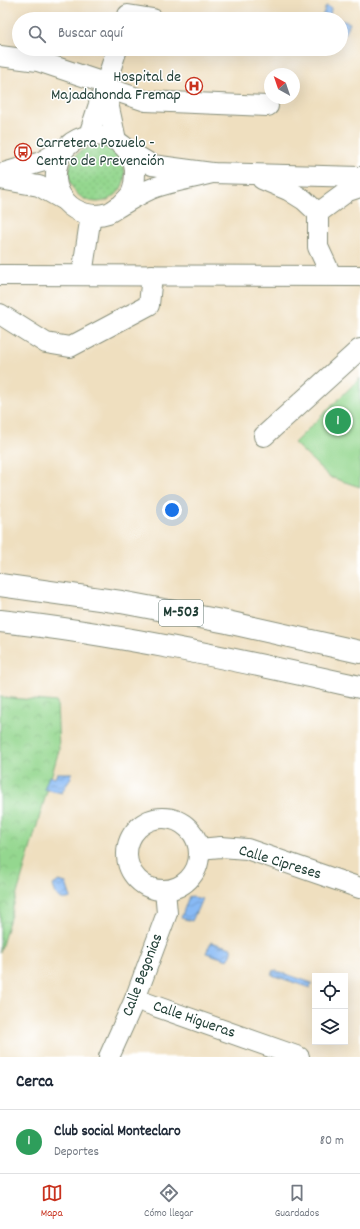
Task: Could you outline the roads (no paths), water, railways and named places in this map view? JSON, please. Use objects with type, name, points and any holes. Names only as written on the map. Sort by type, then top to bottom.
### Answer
[{"type":"highway","name":"M-503","points":[[0,585],[121,602],[227,622],[360,652]]},
{"type":"highway","name":"M-503","points":[[0,621],[45,626],[120,638],[360,687]]},
{"type":"highway","points":[[0,627],[45,626]]},
{"type":"street","points":[[0,56],[38,61],[98,81],[104,87],[146,101],[268,106]]},
{"type":"street","points":[[89,135],[115,56]]},
{"type":"street","points":[[104,87],[122,145],[134,163],[136,179],[131,193],[121,206]]},
{"type":"street","points":[[0,174],[41,162],[76,140],[89,135],[103,135],[122,145],[152,165],[212,173],[360,177]]},
{"type":"street","points":[[65,148],[58,160],[55,173],[56,186],[62,198],[70,207],[91,215],[107,213],[155,188],[212,173]]},
{"type":"street","points":[[251,174],[288,190],[304,200],[318,213],[318,247],[331,275]]},
{"type":"street","points":[[0,179],[39,186],[62,198]]},
{"type":"street","points":[[318,213],[348,191],[360,187]]},
{"type":"street","points":[[82,275],[91,215]]},
{"type":"street","points":[[0,275],[360,276]]},
{"type":"street","points":[[0,314],[46,343],[70,347],[149,305],[152,275]]},
{"type":"street","points":[[264,436],[360,350]]},
{"type":"street","points":[[168,818],[189,828],[196,838],[199,850],[199,861],[187,882],[177,888],[165,890],[148,886],[142,883],[134,875],[129,864],[127,852],[130,841],[136,831],[145,823],[156,819],[168,818]]},
{"type":"street","name":"Calle Cipreses","points":[[199,850],[221,847],[247,849],[360,888]]},
{"type":"street","name":"Calle Begonias","points":[[109,1057],[134,999],[167,913],[165,890]]},
{"type":"street","name":"Calle Higueras","points":[[134,999],[299,1057]]},
{"type":"water","points":[[326,6],[331,8],[330,12],[324,12]]},
{"type":"water","points":[[57,773],[72,773],[70,780],[62,793],[44,789],[49,776],[55,778]]},
{"type":"water","points":[[59,881],[66,883],[71,898],[60,899],[58,897],[53,885]]},
{"type":"water","points":[[189,896],[202,899],[192,921],[181,918]]},
{"type":"water","points":[[211,942],[231,948],[232,954],[228,960],[206,953]]},
{"type":"water","points":[[274,970],[312,983],[310,988],[272,975]]},
{"type":"place","name":"Hospital de Majadahonda Fremap","points":[[194,86]]},
{"type":"place","name":"Carretera Pozuelo - Centro de Prevención","points":[[23,152]]},
{"type":"place","name":"Club social Monteclaro","points":[[338,421]]}]
